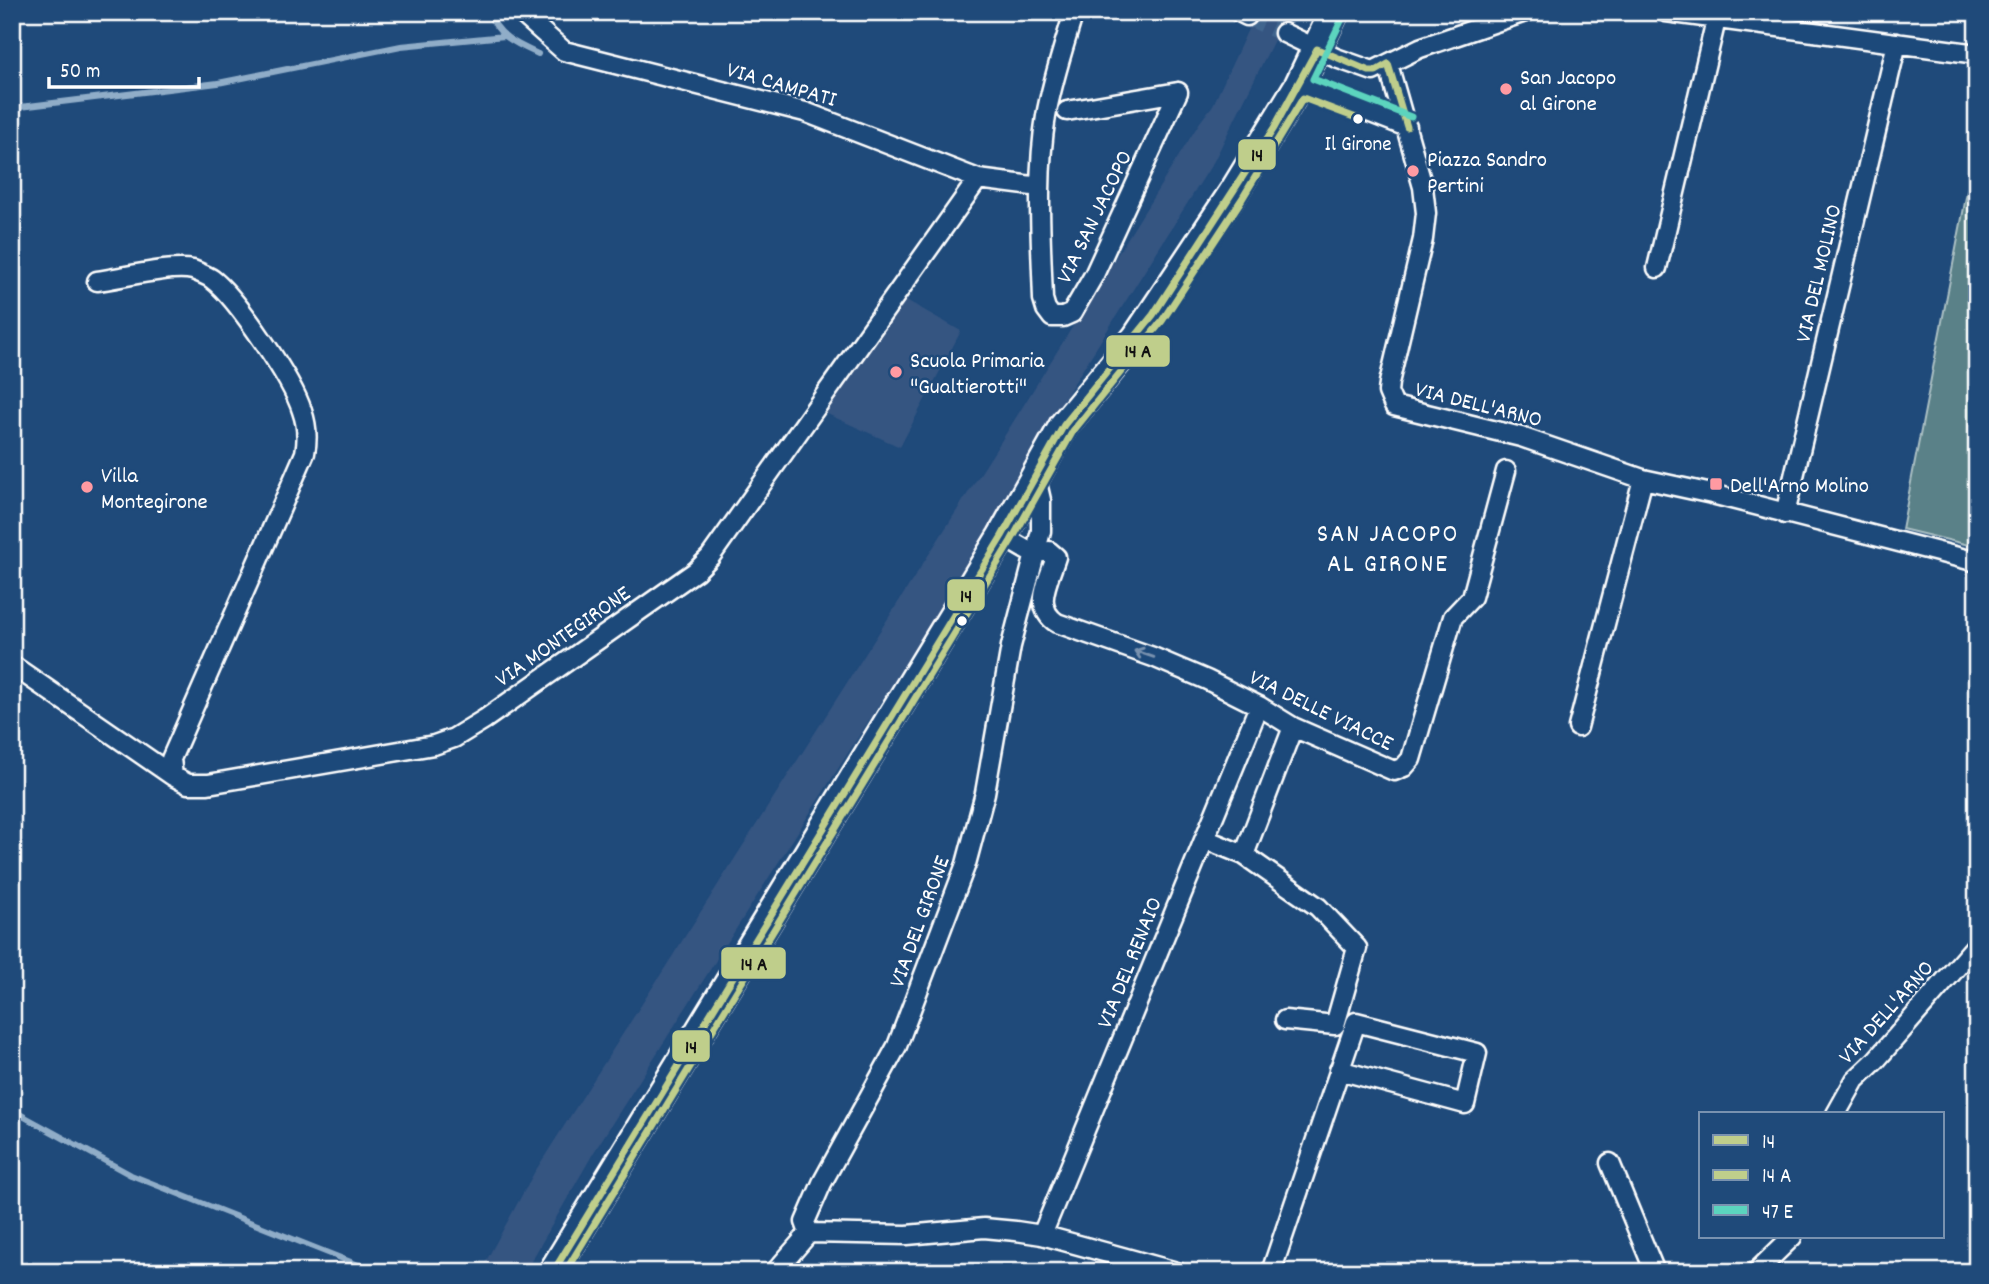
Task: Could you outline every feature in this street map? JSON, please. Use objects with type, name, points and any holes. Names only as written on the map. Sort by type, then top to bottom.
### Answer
[{"type":"main road","points":[[552,1272],[1002,537],[1064,425],[1153,315],[1240,182],[1299,85],[1335,12]]},
{"type":"street","name":"VIA CAMPATI","points":[[520,12],[564,51],[805,112],[978,179],[1040,187]]},
{"type":"street","name":"VIA SAN JACOPO","points":[[1067,111],[1178,92],[1094,275],[1077,306],[1072,313],[1063,317],[1052,317],[1043,299],[1040,187],[1046,115],[1074,12]]},
{"type":"street","points":[[1284,33],[1369,71],[1376,71],[1410,52],[1525,12]]},
{"type":"street","points":[[1666,12],[1977,54]]},
{"type":"street","points":[[1657,268],[1716,20]]},
{"type":"street","name":"VIA DEL MOLINO","points":[[1785,514],[1898,43]]},
{"type":"street","points":[[1388,64],[1408,127]]},
{"type":"street","points":[[1299,85],[1408,127]]},
{"type":"street","name":"VIA DELL'ARNO","points":[[1408,127],[1425,194],[1426,213],[1423,239],[1388,383],[1388,392],[1394,406],[1521,437],[1643,480],[1713,494],[1977,562]]},
{"type":"street","name":"VIA MONTEGIRONE","points":[[12,664],[188,784],[208,784],[434,745],[454,738],[696,571],[710,557],[978,179]]},
{"type":"street","points":[[97,281],[192,270],[211,279],[235,303],[285,374],[302,410],[308,439],[305,453],[171,759],[173,776]]},
{"type":"street","name":"VIA DELLE VIACCE","points":[[1033,554],[1049,551],[1056,557],[1043,604],[1049,618],[1065,627],[1153,657],[1207,680],[1259,706],[1293,727],[1394,771],[1404,767],[1411,759],[1453,617],[1472,597],[1506,471]]},
{"type":"street","name":"VIA DEL GIRONE","points":[[775,1272],[808,1233],[805,1222],[822,1183],[888,1066],[905,1028],[966,864],[985,793],[1011,646],[1041,531],[1042,516],[1036,478]]},
{"type":"street","points":[[1578,727],[1643,480]]},
{"type":"street","points":[[1002,537],[1033,554]]},
{"type":"street","name":"VIA DEL RENAIO","points":[[1042,1235],[1259,706]]},
{"type":"street","points":[[1244,855],[1293,727]]},
{"type":"street","points":[[1205,839],[1244,855],[1318,907],[1357,948],[1335,1025],[1285,1020]]},
{"type":"street","name":"VIA DELL'ARNO","points":[[1837,1112],[1855,1080],[1977,944]]},
{"type":"street","points":[[1271,1272],[1339,1070],[1356,1022],[1477,1053],[1465,1104],[1339,1070]]},
{"type":"street","points":[[1610,1163],[1655,1272]]},
{"type":"street","points":[[808,1233],[907,1235],[984,1228],[1042,1235],[1177,1272]]},
{"type":"street","points":[[1756,1272],[1791,1238]]},
{"type":"shaded area","points":[[1256,12],[1288,12],[1214,161],[1054,415],[1015,488],[966,568],[594,1152],[525,1272],[480,1272],[534,1173],[1213,105]]},
{"type":"shaded area","name":"Scuola Primaria \"Gualtierotti\"","points":[[901,297],[961,331],[900,447],[825,413]]},
{"type":"green space","points":[[1977,140],[1977,547],[1902,529]]},
{"type":"waterway","points":[[489,12],[502,33],[538,54]]},
{"type":"waterway","points":[[12,108],[218,83],[401,46],[505,36]]},
{"type":"waterway","points":[[12,1110],[131,1175],[376,1272]]},
{"type":"tunnel","points":[[1247,16],[1284,33]]},
{"type":"transit line","points":[[1343,17],[1313,79],[1411,117]]},
{"type":"transit line","name":"14","points":[[553,1272],[1002,536],[1064,425],[1153,315],[1274,128],[1317,49],[1369,71],[1376,71],[1388,64],[1407,127]]},
{"type":"transit line","points":[[565,1272],[1011,541],[1073,431],[1162,321],[1242,199],[1303,98],[1359,119]]},
{"type":"place","name":"San Jacopo al Girone","points":[[1506,89]]},
{"type":"place","name":"Il Girone","points":[[1358,119]]},
{"type":"place","name":"Piazza Sandro Pertini","points":[[1413,171]]},
{"type":"place","name":"Scuola Primaria \"Gualtierotti\"","points":[[896,372]]},
{"type":"place","name":"Dell'Arno Molino","points":[[1716,484]]},
{"type":"place","name":"Villa Montegirone","points":[[87,487]]},
{"type":"district","name":"SAN JACOPO AL GIRONE","points":[[1388,547]]}]
